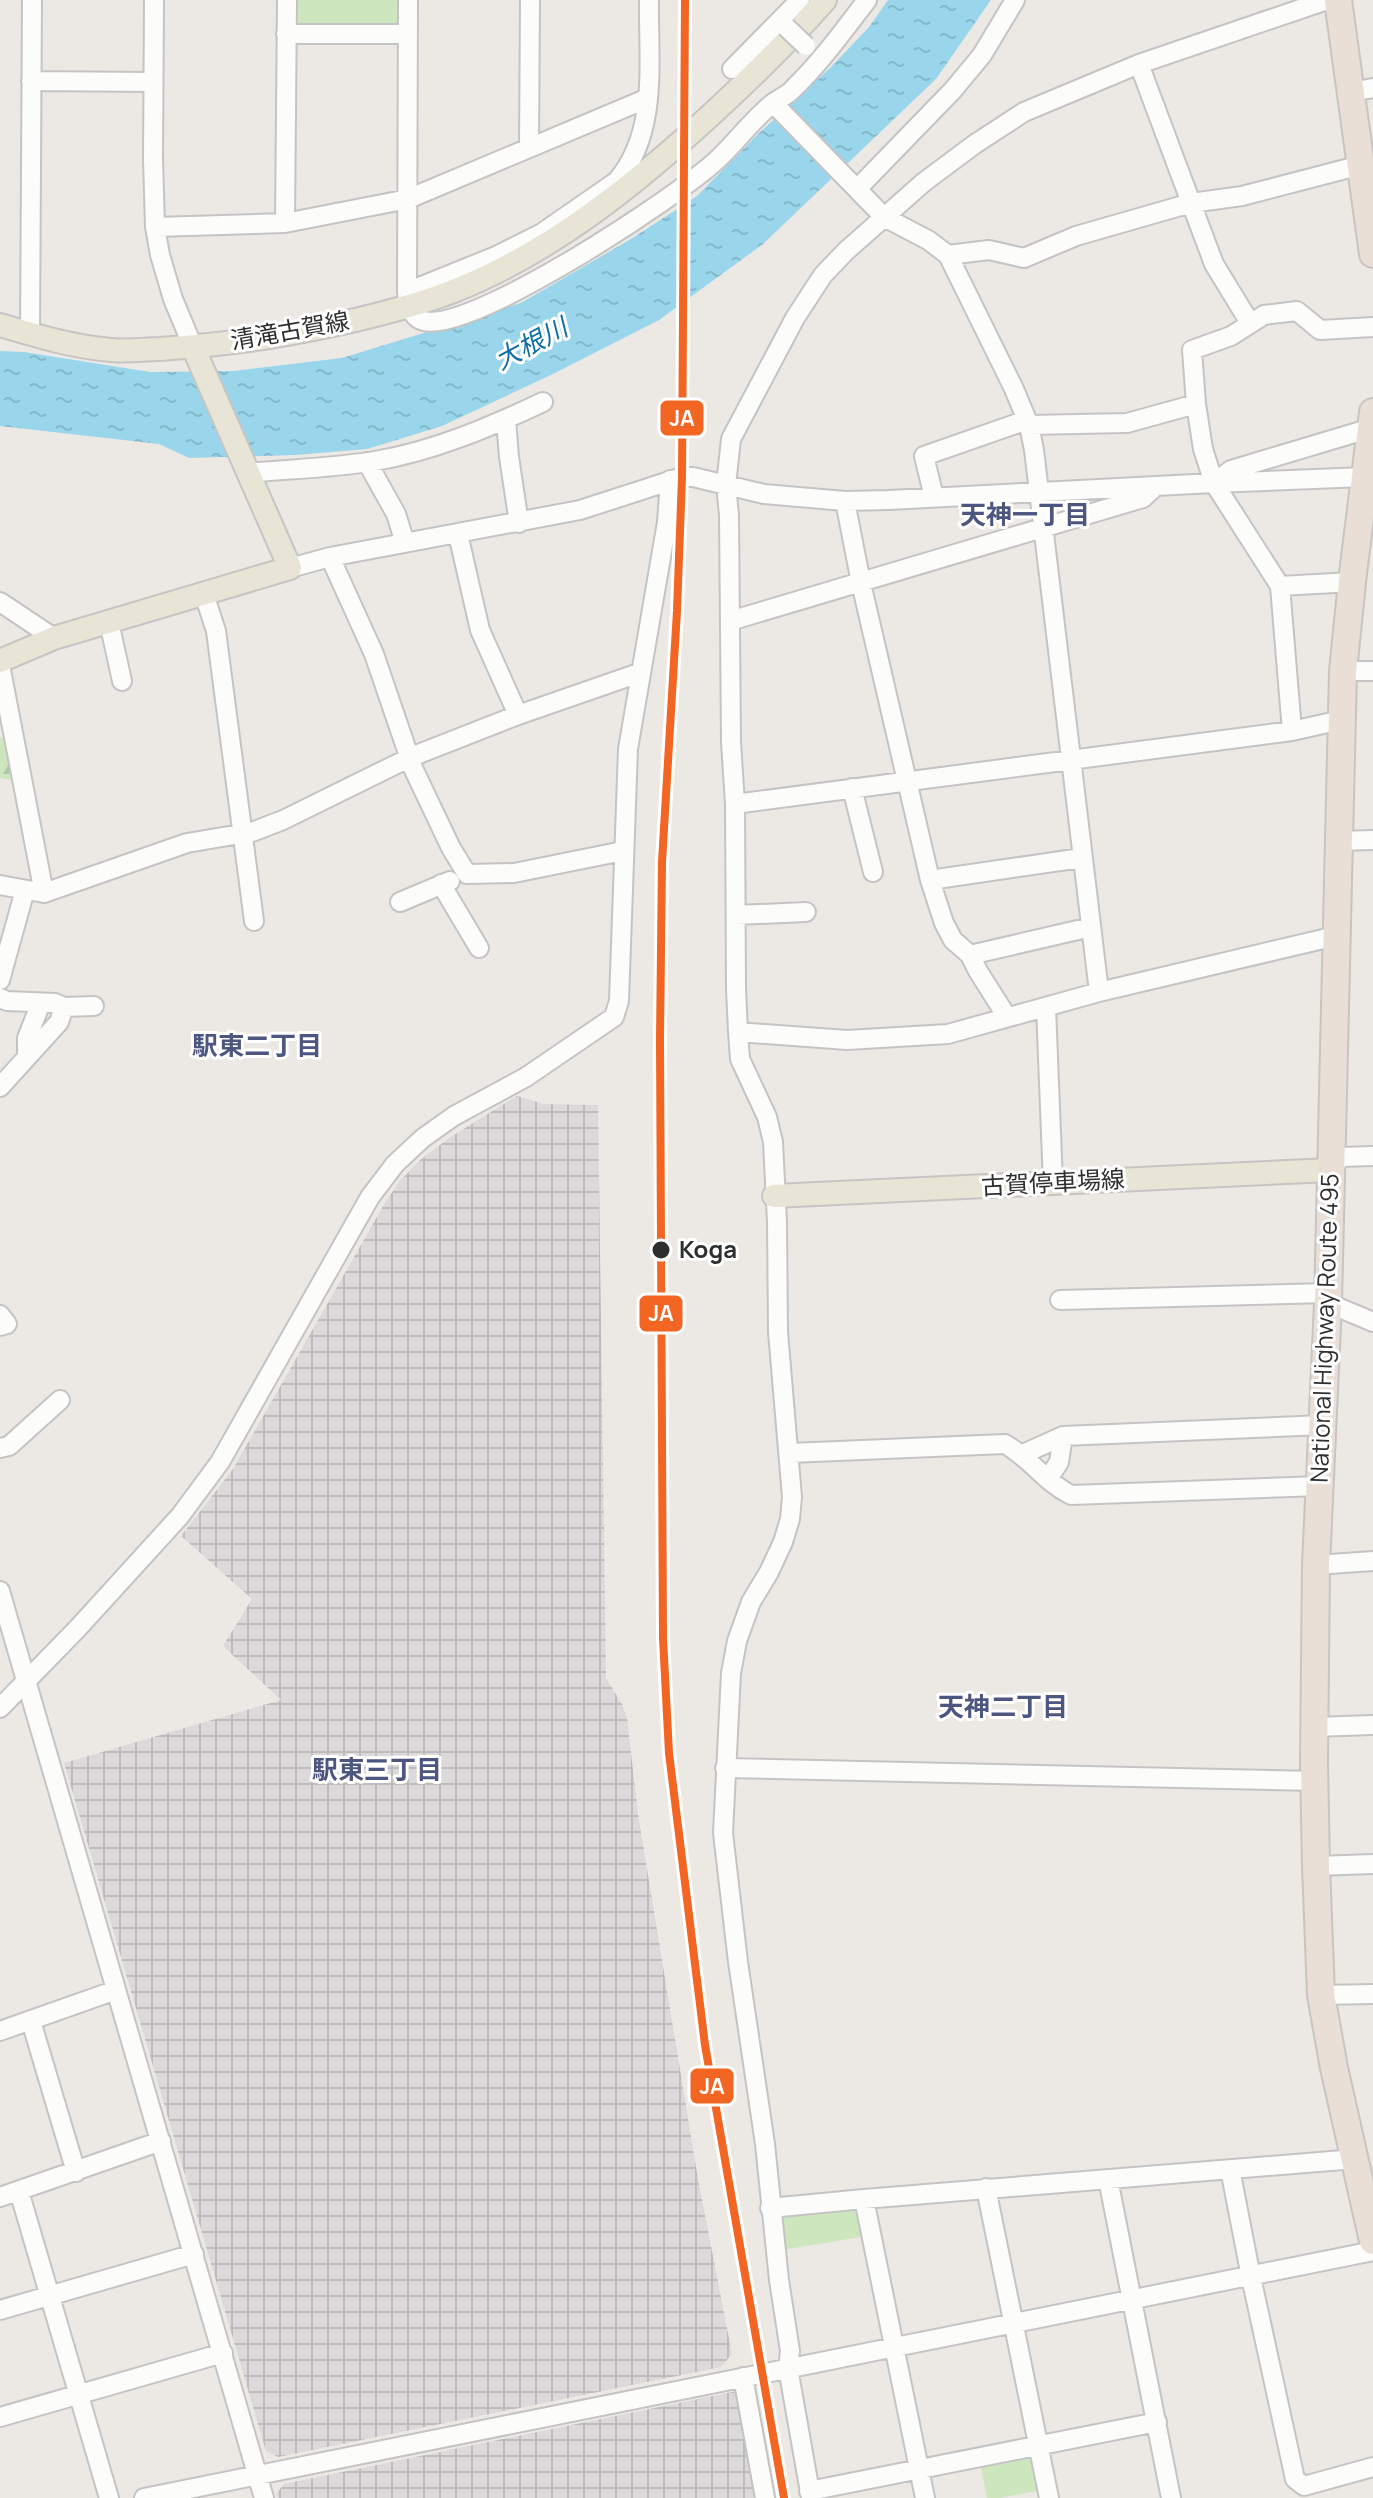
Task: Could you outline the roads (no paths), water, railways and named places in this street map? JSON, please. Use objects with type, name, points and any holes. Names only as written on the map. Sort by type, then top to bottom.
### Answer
[{"type":"highway","points":[[1338,0],[1362,90],[1361,165],[1373,254]]},
{"type":"highway","name":"National Highway Route 495","points":[[1372,420],[1343,671],[1328,1298],[1316,1565],[1314,1727],[1321,1995],[1373,2241]]},
{"type":"main road","name":"清滝古賀線","points":[[290,568],[198,357],[251,341],[341,324],[408,299],[453,291],[520,259],[592,214],[683,141],[794,36],[825,0]]},
{"type":"main road","points":[[0,325],[70,345],[198,357]]},
{"type":"main road","points":[[0,663],[54,638],[290,568]]},
{"type":"main road","name":"古賀停車場線","points":[[774,1196],[1331,1170]]},
{"type":"street","points":[[30,334],[32,0]]},
{"type":"street","points":[[154,0],[155,227],[173,299],[198,357]]},
{"type":"street","points":[[285,223],[287,0]]},
{"type":"street","points":[[408,0],[408,299],[416,318],[425,322],[442,321],[468,312],[519,289],[588,251],[652,210],[716,161],[778,107],[867,0]]},
{"type":"street","points":[[529,148],[530,0]]},
{"type":"street","points":[[408,299],[530,239],[617,181],[639,147],[647,123],[649,0]]},
{"type":"street","points":[[732,69],[800,0]]},
{"type":"street","points":[[857,189],[953,90],[982,55],[1015,0]]},
{"type":"street","points":[[1157,2422],[919,2469],[810,2495],[788,2368],[790,2351],[770,2208],[765,2144],[723,1833],[731,1673],[735,1652],[751,1602],[769,1572],[790,1519],[792,1497],[778,1332],[773,1142],[767,1117],[740,1059],[738,1032],[726,485],[731,439],[795,318],[823,275],[884,217],[937,173],[1024,112],[1139,64],[1327,0]]},
{"type":"street","points":[[786,27],[806,46]]},
{"type":"street","points":[[286,34],[407,34]]},
{"type":"street","points":[[1139,64],[1214,264],[1250,323]]},
{"type":"street","points":[[31,81],[153,82]]},
{"type":"street","points":[[155,227],[285,223],[408,199],[648,98]]},
{"type":"street","points":[[778,107],[884,217],[928,240],[948,255],[1028,423],[1044,527],[1099,992]]},
{"type":"street","points":[[948,255],[989,250],[1024,258],[1076,236],[1191,203],[1242,196],[1361,165]]},
{"type":"street","points":[[1292,731],[1280,586],[1214,483],[1203,449],[1192,350],[1231,336],[1264,315],[1297,311],[1320,330],[1373,327]]},
{"type":"street","points":[[247,473],[367,462],[444,444],[543,402]]},
{"type":"street","points":[[934,497],[924,456],[1028,423],[1127,423],[1196,404]]},
{"type":"street","points":[[506,420],[519,523]]},
{"type":"street","points":[[1214,483],[1231,470],[1372,420]]},
{"type":"street","points":[[367,462],[396,514],[405,543]]},
{"type":"street","points":[[290,568],[330,557],[580,510],[670,480],[693,477],[764,494],[845,501],[1365,477]]},
{"type":"street","points":[[0,1708],[78,1628],[200,1491],[228,1448],[370,1197],[395,1164],[423,1138],[454,1116],[491,1098],[614,1017],[619,1001],[628,749],[667,522],[670,480]]},
{"type":"street","points":[[730,621],[1143,498],[1156,486]]},
{"type":"street","points":[[845,501],[930,880],[953,940],[970,955],[1007,1017]]},
{"type":"street","points":[[458,534],[480,630],[518,715]]},
{"type":"street","points":[[330,557],[374,654],[413,768],[451,848],[467,874]]},
{"type":"street","points":[[1280,586],[1352,582]]},
{"type":"street","points":[[204,594],[216,631],[254,921]]},
{"type":"street","points":[[0,602],[54,638]]},
{"type":"street","points":[[109,622],[122,681]]},
{"type":"street","points":[[0,663],[35,891],[0,980]]},
{"type":"street","points":[[1343,671],[1373,671]]},
{"type":"street","points":[[0,885],[35,891],[187,843],[252,832],[411,757],[518,715],[639,673]]},
{"type":"street","points":[[735,804],[1292,731],[1341,720]]},
{"type":"street","points":[[852,788],[873,872]]},
{"type":"street","points":[[1338,841],[1373,840]]},
{"type":"street","points":[[400,902],[467,874],[514,873],[623,851]]},
{"type":"street","points":[[930,880],[1081,858]]},
{"type":"street","points":[[441,884],[479,948]]},
{"type":"street","points":[[736,915],[806,912]]},
{"type":"street","points":[[970,955],[1091,927]]},
{"type":"street","points":[[738,1032],[847,1040],[948,1034],[1099,992],[1336,936]]},
{"type":"street","points":[[0,998],[55,1003],[64,1007],[94,1006]]},
{"type":"street","points":[[27,1057],[27,1038],[41,1003]]},
{"type":"street","points":[[0,1087],[59,1022],[64,1007]]},
{"type":"street","points":[[1046,1007],[1053,1184]]},
{"type":"street","points":[[1331,1170],[1341,1157],[1373,1156]]},
{"type":"street","points":[[1060,1300],[1328,1298],[1373,1322]]},
{"type":"street","points":[[0,1315],[7,1324],[0,1326]]},
{"type":"street","points":[[0,1448],[9,1446],[60,1400]]},
{"type":"street","points":[[1023,1454],[1063,1436],[1323,1425]]},
{"type":"street","points":[[1048,1479],[1059,1462],[1063,1436]]},
{"type":"street","points":[[790,1453],[1005,1444],[1023,1454],[1059,1489],[1071,1495],[1320,1486]]},
{"type":"street","points":[[1316,1565],[1373,1561]]},
{"type":"street","points":[[0,1591],[264,2498]]},
{"type":"street","points":[[1314,1727],[1373,1725]]},
{"type":"street","points":[[725,1768],[1315,1781]]},
{"type":"street","points":[[1316,1866],[1373,1864]]},
{"type":"street","points":[[0,2031],[116,1990]]},
{"type":"street","points":[[1321,1995],[1373,1994]]},
{"type":"street","points":[[31,2021],[76,2172]]},
{"type":"street","points":[[0,2197],[161,2141]]},
{"type":"street","points":[[770,2208],[1355,2159]]},
{"type":"street","points":[[1230,2169],[1295,2479],[1304,2486],[1373,2467]]},
{"type":"street","points":[[1108,2179],[1171,2498]]},
{"type":"street","points":[[986,2188],[1049,2498]]},
{"type":"street","points":[[19,2191],[109,2498]]},
{"type":"street","points":[[864,2199],[925,2498]]},
{"type":"street","points":[[144,2498],[1373,2251]]},
{"type":"street","points":[[0,2310],[194,2254]]},
{"type":"street","points":[[0,2417],[223,2353]]},
{"type":"street","points":[[743,2377],[765,2498]]},
{"type":"water","name":"大根川","points":[[888,0],[991,0],[936,79],[763,244],[659,320],[553,374],[442,426],[367,449],[189,458],[159,444],[0,426],[0,351],[150,372],[234,371],[342,358],[521,303],[631,239],[697,196],[831,67],[869,27]]},
{"type":"place","name":"Koga","points":[[661,1250]]},
{"type":"district","name":"天神一丁目","points":[[1025,515]]},
{"type":"district","name":"駅東二丁目","points":[[257,1046]]},
{"type":"district","name":"天神二丁目","points":[[1003,1707]]},
{"type":"district","name":"駅東三丁目","points":[[377,1770]]}]
